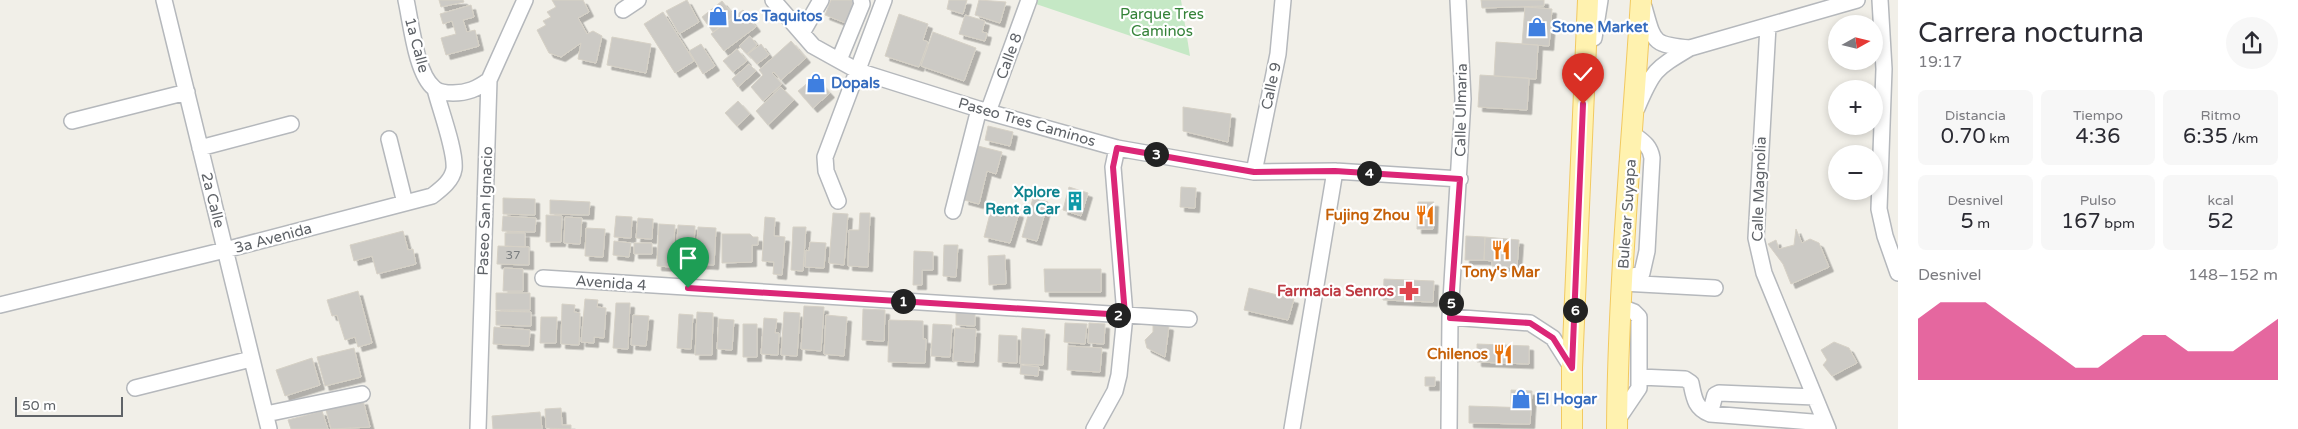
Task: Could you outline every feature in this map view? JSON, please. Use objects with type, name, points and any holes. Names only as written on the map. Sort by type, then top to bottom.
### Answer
[{"type":"main road","points":[[1572,429],[1572,376],[1588,0]]},
{"type":"main road","name":"Bulevar Suyapa","points":[[1617,426],[1622,282],[1641,0]]},
{"type":"main road","points":[[1572,376],[1577,413],[1584,429]]},
{"type":"street","name":"2a Calle","points":[[164,0],[269,429]]},
{"type":"street","name":"1a Calle","points":[[406,0],[420,64],[428,81],[435,89],[448,92],[464,92],[477,88],[488,80]]},
{"type":"street","name":"Paseo San Ignacio","points":[[478,429],[488,80],[526,0]]},
{"type":"street","points":[[623,10],[638,0]]},
{"type":"street","name":"Paseo Tres Caminos","points":[[773,0],[813,46],[858,71],[983,111],[1117,148],[1254,172],[1335,171],[1460,179]]},
{"type":"street","points":[[802,33],[821,0]]},
{"type":"street","points":[[839,60],[862,0]]},
{"type":"street","points":[[838,201],[826,171],[825,157],[884,0]]},
{"type":"street","name":"Calle 8","points":[[953,211],[983,111],[1029,0]]},
{"type":"street","name":"Calle 9","points":[[1254,172],[1278,54],[1283,0]]},
{"type":"street","name":"Calle Ulmaria","points":[[1449,429],[1450,318],[1460,179],[1463,84],[1458,0]]},
{"type":"street","points":[[1583,104],[1600,0]]},
{"type":"street","points":[[1634,0],[1637,65]]},
{"type":"street","points":[[1641,0],[1656,40],[1665,46],[1690,48]]},
{"type":"street","points":[[1633,125],[1652,74],[1690,48],[1857,0]]},
{"type":"street","points":[[1880,0],[1884,70],[1879,209],[1884,236],[1898,273]]},
{"type":"street","name":"Calle Magnolia","points":[[1768,26],[1756,238],[1764,273],[1827,426]]},
{"type":"street","name":"3a Avenida","points":[[0,305],[225,250],[432,196],[446,184],[454,170],[453,158],[435,89]]},
{"type":"street","points":[[72,121],[187,92]]},
{"type":"street","points":[[200,148],[291,124]]},
{"type":"street","points":[[389,139],[405,203]]},
{"type":"street","points":[[1094,429],[1115,391],[1119,376],[1125,315],[1113,167],[1117,148]]},
{"type":"street","points":[[1292,429],[1335,171]]},
{"type":"street","name":"Avenida 4","points":[[543,278],[1189,319]]},
{"type":"street","points":[[1622,282],[1716,288]]},
{"type":"street","points":[[1617,426],[1639,388],[1640,377],[1639,318],[1634,312],[1621,307]]},
{"type":"street","points":[[1450,318],[1530,323],[1553,338],[1572,376]]},
{"type":"street","points":[[135,388],[251,359]]},
{"type":"street","points":[[1640,377],[1685,380],[1690,383],[1700,410],[1710,414],[1827,426]]},
{"type":"street","points":[[266,414],[362,394]]},
{"type":"street","points":[[1710,414],[1714,394],[1815,397]]},
{"type":"green space","name":"Parque Tres Caminos","points":[[1037,0],[1181,0],[1190,56],[1036,4]]},
{"type":"building","points":[[439,0],[463,0],[464,2],[441,7]]},
{"type":"building","points":[[552,0],[583,0],[589,12],[578,18],[587,34],[593,31],[602,36],[596,63],[578,59],[581,43],[561,57],[549,53],[537,30],[546,25],[543,21],[551,17],[547,12],[556,7]]},
{"type":"building","points":[[687,0],[699,22],[679,34],[666,11]]},
{"type":"building","points":[[831,0],[854,0],[860,2],[851,25],[825,15]]},
{"type":"building","points":[[949,0],[967,0],[963,14],[947,9]]},
{"type":"building","points":[[979,0],[1006,2],[1000,23],[975,15]]},
{"type":"building","points":[[1481,0],[1544,0],[1544,6],[1482,8]]},
{"type":"building","name":"Los Taquitos","points":[[722,1],[734,16],[713,32],[702,17]]},
{"type":"building","points":[[471,5],[474,17],[463,20],[467,32],[475,30],[479,46],[446,55],[441,38],[456,34],[452,21],[443,24],[440,14]]},
{"type":"building","name":"Stone Market","points":[[1525,7],[1552,9],[1549,46],[1522,44]]},
{"type":"building","points":[[743,10],[756,27],[724,51],[711,34]]},
{"type":"building","points":[[663,12],[694,61],[675,73],[644,24]]},
{"type":"building","points":[[899,14],[928,24],[923,40],[928,42],[919,67],[885,56]]},
{"type":"building","points":[[965,15],[985,21],[982,32],[987,33],[985,41],[959,34]]},
{"type":"building","points":[[933,32],[976,48],[964,81],[921,66]]},
{"type":"building","points":[[750,36],[757,45],[747,54],[739,46]]},
{"type":"building","points":[[612,37],[651,44],[646,73],[607,65]]},
{"type":"building","points":[[791,41],[806,58],[781,80],[774,72],[772,73],[782,84],[763,101],[751,87],[763,75],[759,70]]},
{"type":"building","points":[[1496,42],[1538,45],[1536,79],[1494,76]]},
{"type":"building","points":[[701,44],[715,66],[703,74],[689,51]]},
{"type":"building","points":[[761,44],[769,55],[757,64],[748,54]]},
{"type":"building","points":[[737,49],[747,61],[733,72],[723,61]]},
{"type":"building","points":[[749,64],[756,71],[738,87],[732,79]]},
{"type":"building","points":[[1480,75],[1529,78],[1527,110],[1478,107]]},
{"type":"building","points":[[815,77],[830,93],[813,108],[798,91]]},
{"type":"building","points":[[781,87],[794,100],[768,125],[756,111]]},
{"type":"building","points":[[738,101],[750,114],[737,126],[725,113]]},
{"type":"building","points":[[1183,107],[1231,114],[1228,142],[1183,131]]},
{"type":"building","points":[[988,126],[1013,132],[1010,146],[985,140]]},
{"type":"building","points":[[978,146],[1002,152],[996,174],[987,171],[979,204],[964,200]]},
{"type":"building","name":"Xplore Rent a Car","points":[[1069,187],[1088,193],[1081,216],[1063,210]]},
{"type":"building","points":[[1181,187],[1196,188],[1195,208],[1180,207]]},
{"type":"building","points":[[503,198],[535,199],[535,215],[503,214]]},
{"type":"building","points":[[1033,198],[1048,202],[1037,241],[1022,237]]},
{"type":"building","points":[[550,200],[590,202],[589,215],[550,214]]},
{"type":"building","name":"Fujing Zhou","points":[[1418,202],[1434,202],[1433,229],[1417,229]]},
{"type":"building","points":[[992,206],[1019,213],[1010,243],[984,237]]},
{"type":"building","points":[[833,213],[848,214],[844,265],[829,263]]},
{"type":"building","points":[[860,213],[870,213],[868,267],[848,266],[849,230],[859,230]]},
{"type":"building","points":[[546,215],[562,216],[561,242],[546,242]]},
{"type":"building","points":[[503,216],[536,218],[535,232],[502,231]]},
{"type":"building","points":[[616,216],[632,217],[631,238],[614,237]]},
{"type":"building","points":[[565,217],[582,218],[580,244],[564,243]]},
{"type":"building","points":[[765,217],[775,218],[774,236],[785,237],[782,275],[773,274],[774,262],[762,261]]},
{"type":"building","points":[[638,218],[653,219],[652,239],[636,238]]},
{"type":"building","points":[[659,224],[675,225],[672,267],[657,266]]},
{"type":"building","points":[[678,225],[695,226],[693,261],[676,260]]},
{"type":"building","points":[[698,227],[716,228],[714,265],[696,264]]},
{"type":"building","points":[[793,227],[806,227],[803,271],[791,270]]},
{"type":"building","points":[[586,228],[605,229],[603,257],[585,256]]},
{"type":"building","points":[[1796,229],[1802,243],[1810,239],[1819,243],[1829,267],[1791,284],[1783,264],[1768,244],[1776,240],[1779,249],[1794,245]]},
{"type":"building","points":[[403,231],[408,250],[413,249],[416,264],[377,274],[372,256],[354,261],[350,245]]},
{"type":"building","points":[[505,233],[525,233],[525,247],[505,246]]},
{"type":"building","points":[[722,234],[750,234],[753,237],[758,237],[758,245],[752,245],[752,262],[722,263]]},
{"type":"building","points":[[1466,236],[1485,237],[1484,260],[1465,260]]},
{"type":"building","name":"Tony's Mar","points":[[1485,237],[1519,240],[1517,267],[1492,266],[1492,261],[1484,260]]},
{"type":"building","points":[[614,241],[631,243],[629,257],[613,255]]},
{"type":"building","points":[[810,242],[826,243],[824,268],[805,267],[806,250],[809,251]]},
{"type":"building","points":[[634,243],[652,243],[652,254],[634,254]]},
{"type":"building","points":[[944,245],[958,245],[956,277],[943,276]]},
{"type":"building","points":[[498,246],[529,247],[529,265],[497,264]]},
{"type":"building","points":[[914,251],[933,252],[933,270],[922,270],[922,285],[913,285]]},
{"type":"building","points":[[1005,255],[1006,284],[989,285],[988,256]]},
{"type":"building","points":[[504,268],[523,269],[523,291],[503,291]]},
{"type":"building","points":[[1044,269],[1101,269],[1101,292],[1045,292]]},
{"type":"building","name":"Farmacia Senros","points":[[1384,279],[1434,281],[1433,302],[1383,300]]},
{"type":"building","points":[[1249,288],[1294,299],[1288,320],[1244,310]]},
{"type":"building","points":[[358,291],[372,343],[358,347],[355,337],[345,340],[337,315],[332,316],[327,300]]},
{"type":"building","points":[[496,293],[530,293],[530,310],[496,310]]},
{"type":"building","points":[[585,299],[598,300],[597,307],[606,308],[604,338],[594,337],[594,343],[581,342]]},
{"type":"building","points":[[616,303],[630,303],[628,349],[613,348]]},
{"type":"building","points":[[562,304],[575,305],[574,312],[580,313],[579,345],[561,344]]},
{"type":"building","points":[[804,306],[824,307],[821,351],[801,349]]},
{"type":"building","points":[[863,309],[885,310],[884,341],[862,340]]},
{"type":"building","points":[[496,311],[531,312],[531,326],[496,325]]},
{"type":"building","points":[[697,312],[713,313],[712,355],[695,355]]},
{"type":"building","points":[[784,312],[800,313],[797,356],[781,355]]},
{"type":"building","points":[[956,312],[975,313],[975,326],[956,325]]},
{"type":"building","points":[[679,314],[693,315],[691,349],[677,348]]},
{"type":"building","points":[[633,315],[649,316],[646,346],[631,345]]},
{"type":"building","points":[[826,315],[847,317],[844,356],[824,354]]},
{"type":"building","points":[[541,317],[557,317],[556,343],[540,343]]},
{"type":"building","points":[[764,318],[777,319],[775,333],[779,333],[778,355],[761,354]]},
{"type":"building","points":[[719,319],[734,320],[732,350],[717,349]]},
{"type":"building","points":[[889,320],[923,321],[923,339],[926,339],[925,363],[888,362]]},
{"type":"building","points":[[1153,322],[1169,326],[1165,357],[1147,348],[1145,340],[1153,332]]},
{"type":"building","points":[[1065,323],[1087,324],[1085,344],[1064,342]]},
{"type":"building","points":[[1089,323],[1105,324],[1104,344],[1088,343]]},
{"type":"building","points":[[743,324],[757,324],[757,357],[743,357]]},
{"type":"building","points":[[933,324],[952,325],[950,357],[931,356]]},
{"type":"building","points":[[494,327],[530,330],[529,346],[493,344]]},
{"type":"building","points":[[955,328],[976,329],[974,362],[953,361]]},
{"type":"building","points":[[1022,328],[1045,330],[1043,365],[1020,364]]},
{"type":"building","points":[[999,335],[1017,336],[1017,363],[998,362]]},
{"type":"building","points":[[1834,342],[1849,348],[1857,363],[1832,376],[1823,365],[1827,360],[1821,350]]},
{"type":"building","name":"Chilenos","points":[[1477,344],[1529,346],[1529,364],[1477,362]]},
{"type":"building","points":[[1068,346],[1102,348],[1100,372],[1067,370]]},
{"type":"building","points":[[354,348],[361,377],[325,386],[317,357]]},
{"type":"building","points":[[312,358],[320,385],[285,396],[276,370]]},
{"type":"building","points":[[1021,365],[1039,367],[1038,376],[1020,374]]},
{"type":"building","points":[[1425,377],[1435,377],[1435,386],[1425,386]]},
{"type":"building","name":"El Hogar","points":[[1511,390],[1532,391],[1531,408],[1511,407]]},
{"type":"building","points":[[363,400],[370,427],[331,429],[326,410]]},
{"type":"building","points":[[1469,406],[1531,408],[1530,424],[1469,423]]},
{"type":"building","points":[[561,408],[562,425],[571,425],[571,429],[546,428],[545,409]]},
{"type":"building","points":[[322,411],[328,429],[291,429],[288,420]]},
{"type":"building","points":[[540,412],[542,429],[493,429],[492,416]]},
{"type":"place","name":"Los Taquitos","points":[[718,16]]},
{"type":"place","name":"Stone Market","points":[[1537,27]]},
{"type":"place","name":"Dopals","points":[[816,83]]},
{"type":"place","name":"Xplore Rent a Car","points":[[1075,201]]},
{"type":"place","name":"Fujing Zhou","points":[[1425,215]]},
{"type":"place","name":"Tony's Mar","points":[[1501,250]]},
{"type":"place","name":"Farmacia Senros","points":[[1409,291]]},
{"type":"place","name":"Chilenos","points":[[1503,354]]},
{"type":"place","name":"El Hogar","points":[[1521,399]]},
{"type":"route","points":[[688,288],[1125,315],[1113,167],[1117,148],[1254,172],[1335,171],[1460,179],[1450,318],[1530,323],[1553,338],[1564,352],[1572,368],[1583,104]]}]
